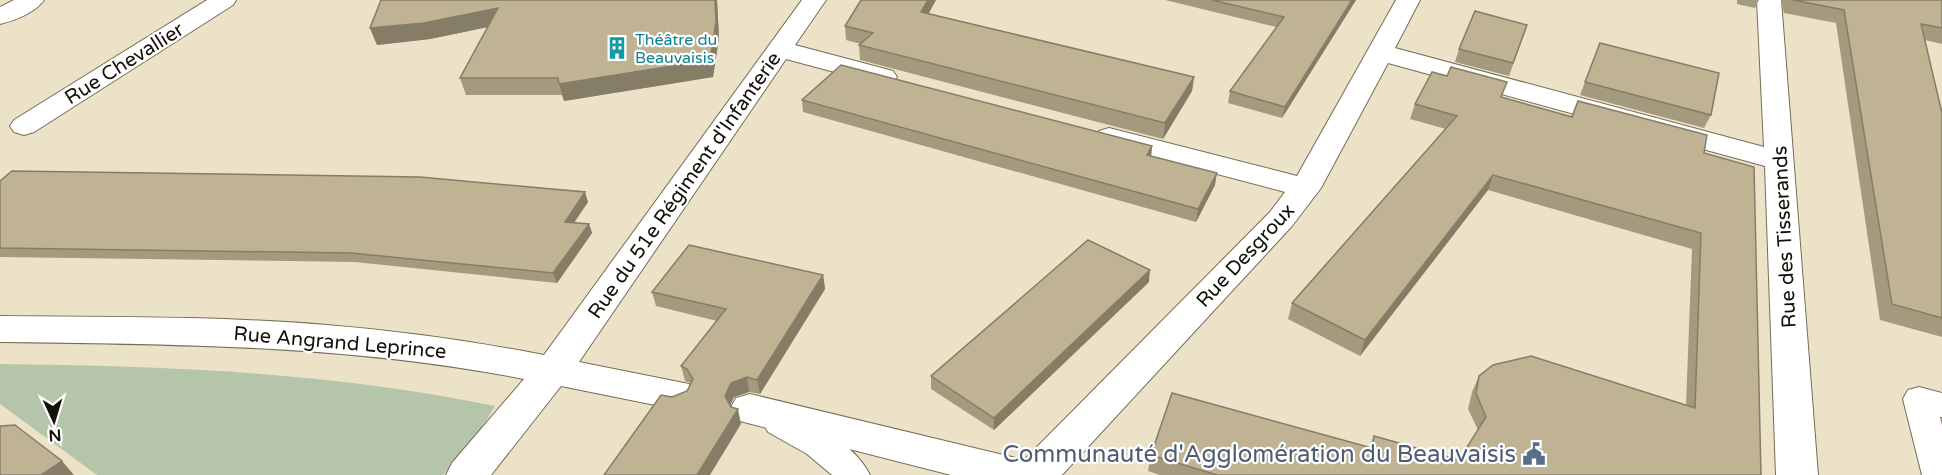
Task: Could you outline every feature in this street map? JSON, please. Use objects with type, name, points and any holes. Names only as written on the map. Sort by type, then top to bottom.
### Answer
[{"type":"street","points":[[0,17],[32,0]]},
{"type":"street","name":"Rue Chevallier","points":[[24,126],[224,0]]},
{"type":"street","name":"Rue du 51e Régiment d'Infanterie","points":[[467,475],[553,370],[814,0]]},
{"type":"street","name":"Rue Desgroux","points":[[1036,475],[1281,219],[1305,188],[1408,0]]},
{"type":"street","name":"Rue des Tisserands","points":[[1769,0],[1797,475]]},
{"type":"street","points":[[780,49],[911,84]]},
{"type":"street","points":[[1378,52],[1780,160]]},
{"type":"street","points":[[1085,130],[1305,188]]},
{"type":"street","name":"Rue Angrand Leprince","points":[[0,329],[283,334],[467,354],[675,394]]},
{"type":"street","points":[[750,410],[1017,475]]},
{"type":"lane","points":[[1939,475],[1919,399],[1942,405]]},
{"type":"lane","points":[[750,410],[808,437],[833,454],[854,475]]},
{"type":"green space","points":[[0,364],[187,369],[310,378],[372,385],[495,406],[483,426],[443,475],[97,475],[0,404]]},
{"type":"building","name":"Théâtre du Beauvaisis","points":[[381,0],[715,0],[716,22],[710,60],[559,84],[558,78],[460,78],[498,8],[424,23],[370,28]]},
{"type":"building","points":[[861,0],[928,0],[921,12],[1194,77],[1165,123],[859,45],[873,33],[845,26]]},
{"type":"building","points":[[1212,0],[1352,0],[1285,107],[1230,91],[1284,17]]},
{"type":"building","points":[[1793,0],[1942,0],[1942,28],[1921,24],[1942,113],[1942,318],[1892,304],[1844,10]]},
{"type":"building","points":[[1475,11],[1527,25],[1513,63],[1459,49]]},
{"type":"building","points":[[1600,43],[1719,73],[1711,115],[1585,82]]},
{"type":"building","points":[[841,65],[1152,146],[1147,155],[1217,173],[1198,209],[802,100]]},
{"type":"building","points":[[1451,67],[1507,82],[1501,97],[1572,117],[1578,101],[1707,135],[1704,153],[1754,167],[1761,475],[1217,475],[1151,455],[1172,393],[1372,448],[1374,436],[1459,460],[1486,417],[1476,393],[1479,376],[1493,365],[1531,356],[1695,408],[1701,233],[1493,175],[1365,340],[1292,303],[1457,116],[1415,104],[1432,72],[1447,76]]},
{"type":"building","points":[[12,171],[420,177],[585,192],[565,222],[589,224],[553,273],[351,253],[0,248],[0,181]]},
{"type":"building","points":[[1088,240],[1150,270],[994,418],[931,376]]},
{"type":"building","points":[[689,245],[823,275],[757,380],[747,377],[731,383],[725,396],[731,407],[738,409],[697,475],[604,475],[661,395],[672,397],[687,391],[693,379],[687,369],[681,366],[726,309],[652,292]]},
{"type":"building","points":[[15,425],[62,461],[41,475],[0,475],[0,426]]},
{"type":"place","name":"Théâtre du Beauvaisis","points":[[617,48]]},
{"type":"place","name":"Communauté d'Agglomération du Beauvaisis","points":[[1534,454]]}]
